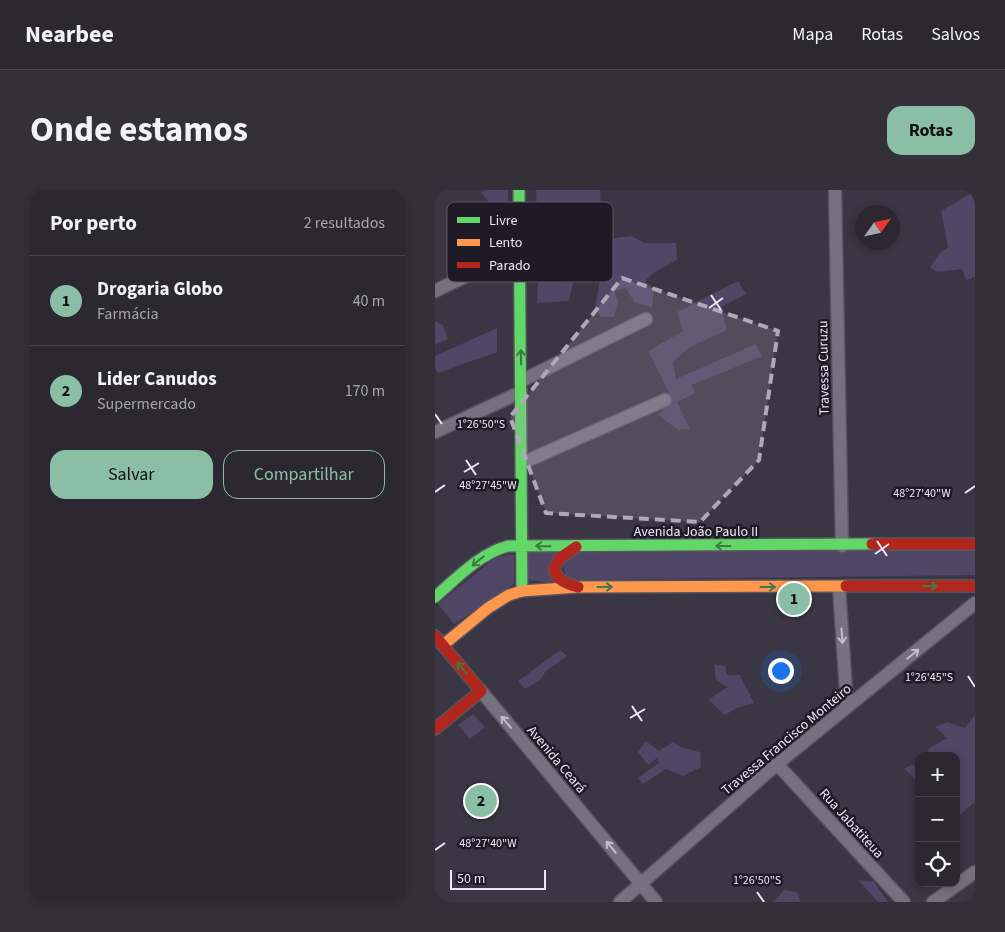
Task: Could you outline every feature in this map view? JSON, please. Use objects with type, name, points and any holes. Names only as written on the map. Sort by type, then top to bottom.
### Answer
[{"type":"main road","points":[[520,282],[521,591]]},
{"type":"main road","name":"Avenida João Paulo II","points":[[435,597],[493,550],[501,547],[975,544]]},
{"type":"main road","points":[[576,547],[562,554],[557,559],[554,569],[560,580],[565,584],[578,587]]},
{"type":"main road","points":[[439,640],[501,599],[521,591],[578,587],[975,586]]},
{"type":"main road","name":"Avenida Ceará","points":[[439,640],[481,691]]},
{"type":"main road","points":[[435,728],[481,691]]},
{"type":"street","name":"Travessa Curuzu","points":[[835,190],[842,546]]},
{"type":"street","points":[[435,291],[452,282]]},
{"type":"street","points":[[435,432],[646,319]]},
{"type":"street","points":[[521,463],[665,400]]},
{"type":"street","points":[[839,587],[847,706]]},
{"type":"street","name":"Travessa Francisco Monteiro","points":[[621,902],[777,764],[975,603]]},
{"type":"street","name":"Avenida Ceará","points":[[481,691],[656,902]]},
{"type":"street","name":"Rua Jabatiteua","points":[[777,764],[904,902]]},
{"type":"street","points":[[933,902],[975,872]]},
{"type":"highlighted area","points":[[622,278],[778,331],[759,460],[700,522],[546,513],[510,417]]},
{"type":"shaded area","points":[[486,190],[508,190],[508,202],[488,202],[481,192]]},
{"type":"shaded area","points":[[536,190],[600,190],[601,202],[537,202]]},
{"type":"shaded area","points":[[975,191],[975,277],[966,280],[962,269],[938,272],[930,268],[939,254],[948,247],[941,211]]},
{"type":"shaded area","points":[[631,236],[645,243],[676,243],[677,260],[653,273],[645,281],[654,289],[652,308],[634,302],[626,288],[614,291],[618,301],[614,317],[601,317],[595,308],[599,282],[613,282],[613,238]]},
{"type":"shaded area","points":[[738,281],[746,294],[721,307],[727,330],[690,347],[673,362],[676,379],[756,344],[762,356],[692,385],[695,393],[677,402],[690,429],[678,430],[658,415],[669,405],[668,391],[648,351],[683,331],[677,312]]},
{"type":"shaded area","points":[[538,282],[573,283],[569,301],[537,303]]},
{"type":"shaded area","points":[[435,321],[443,325],[448,339],[435,345]]},
{"type":"shaded area","points":[[497,328],[497,352],[438,373],[435,367],[435,356]]},
{"type":"shaded area","points":[[975,546],[975,575],[572,580],[565,577],[563,559],[569,552]]},
{"type":"shaded area","points":[[561,550],[557,583],[526,580],[527,551]]},
{"type":"shaded area","points":[[514,554],[514,584],[454,624],[438,604],[495,558]]},
{"type":"shaded area","points":[[560,650],[567,656],[546,671],[540,680],[525,689],[518,681]]},
{"type":"shaded area","points":[[714,664],[726,666],[726,675],[740,675],[754,703],[737,708],[725,715],[708,700],[727,687],[716,680]]},
{"type":"shaded area","points":[[473,714],[485,727],[470,739],[458,725]]},
{"type":"shaded area","points":[[975,715],[975,802],[960,815],[960,752],[927,752],[931,747],[947,738],[935,727],[947,722],[965,728]]},
{"type":"shaded area","points":[[646,741],[659,751],[673,742],[683,748],[700,752],[701,767],[683,776],[666,769],[643,784],[638,778],[659,763],[657,758],[648,765],[638,752]]},
{"type":"shaded area","points":[[913,764],[915,766],[915,779],[904,769]]},
{"type":"shaded area","points":[[858,880],[874,882],[888,902],[878,902]]},
{"type":"shaded area","points":[[784,890],[797,892],[801,902],[774,902]]},
{"type":"traffic: fast","points":[[519,190],[519,202]]},
{"type":"traffic: fast","points":[[520,282],[522,591]]},
{"type":"traffic: fast","points":[[435,597],[478,561],[508,546],[872,544]]},
{"type":"traffic: slow","points":[[443,645],[488,608],[509,595],[522,591],[578,587],[846,586]]},
{"type":"traffic: jam","points":[[872,544],[975,544]]},
{"type":"traffic: jam","points":[[576,547],[560,558],[554,569],[560,579],[578,587]]},
{"type":"traffic: jam","points":[[846,586],[975,586]]},
{"type":"traffic: jam","points":[[435,636],[481,691],[435,729]]},
{"type":"place","name":"Drogaria Globo","points":[[794,599]]},
{"type":"place","name":"Lider Canudos","points":[[481,801]]}]
